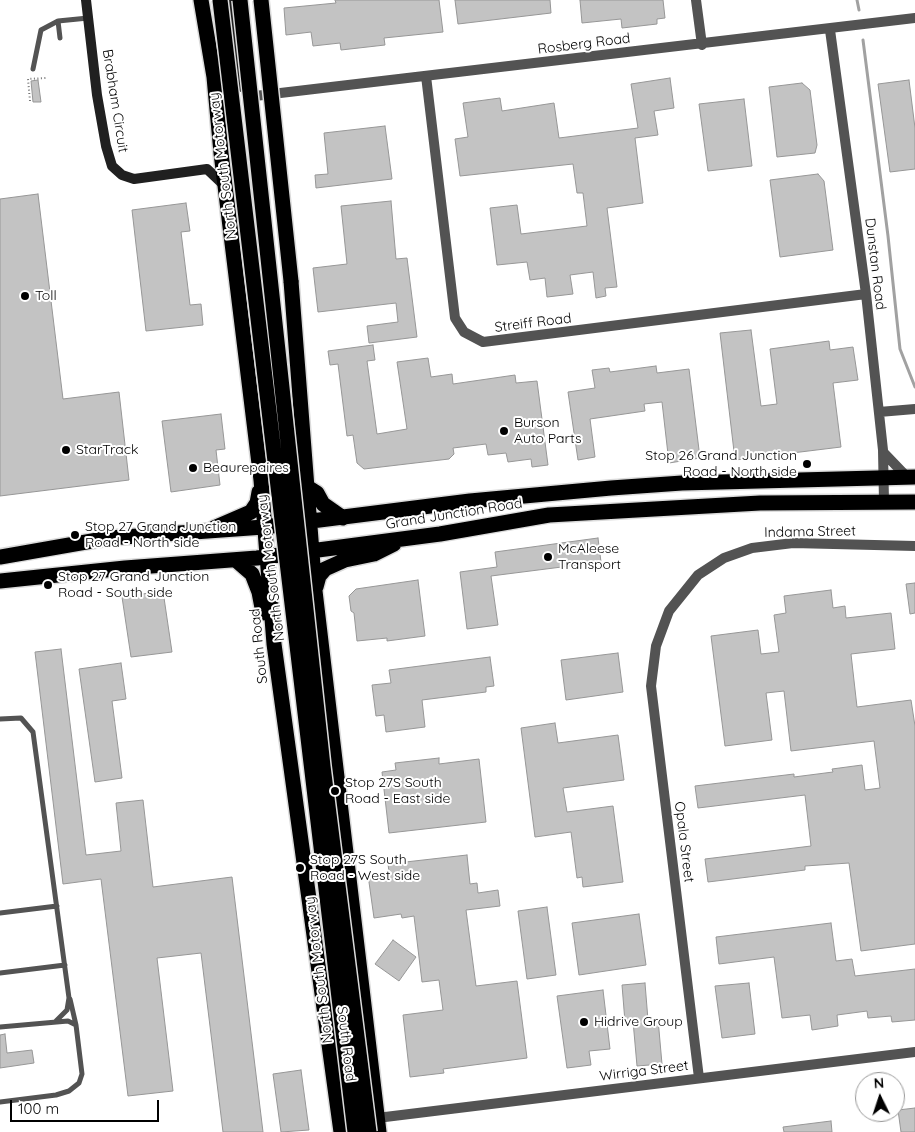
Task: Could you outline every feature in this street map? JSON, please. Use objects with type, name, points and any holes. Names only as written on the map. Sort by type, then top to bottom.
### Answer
[{"type":"highway","name":"South Road","points":[[202,0],[214,78],[220,154],[260,480],[274,644],[341,1132]]},
{"type":"highway","name":"North South Motorway","points":[[220,0],[355,1132]]},
{"type":"highway","points":[[240,0],[321,746],[369,1132]]},
{"type":"highway","name":"South Road","points":[[261,0],[291,282],[315,591],[378,1125]]},
{"type":"highway","name":"Grand Junction Road","points":[[0,557],[109,538],[264,527],[470,501],[611,488],[682,483],[911,477]]},
{"type":"highway","points":[[208,531],[251,512],[257,503],[260,480]]},
{"type":"highway","points":[[306,486],[317,493],[323,504],[343,518]]},
{"type":"highway","name":"Grand Junction Road","points":[[0,581],[125,568],[237,561],[404,539],[549,515],[750,504],[915,502]]},
{"type":"highway","points":[[270,601],[285,583],[298,580],[315,591],[319,576],[325,569],[345,560],[374,554],[404,539]]},
{"type":"highway","points":[[237,561],[249,570],[256,583],[264,622],[274,644]]},
{"type":"street","name":"Brabham Circuit","points":[[86,0],[99,104],[106,146],[112,166],[122,175],[134,179],[207,169]]},
{"type":"street","name":"Rosberg Road","points":[[228,0],[236,74],[241,86],[255,96],[830,30],[915,18]]},
{"type":"street","points":[[696,0],[702,45]]},
{"type":"street","name":"Dunstan Road","points":[[830,30],[866,294],[883,452],[884,502]]},
{"type":"street","name":"Streiff Road","points":[[426,76],[455,318],[464,332],[483,342],[866,294]]},
{"type":"street","points":[[220,154],[216,162],[207,169],[225,186]]},
{"type":"street","points":[[879,412],[915,410]]},
{"type":"street","name":"Grand Junction Road","points":[[883,452],[911,477]]},
{"type":"street","name":"Indama Street","points":[[669,611],[698,576],[724,558],[752,548],[793,543],[915,546]]},
{"type":"street","name":"Opala Street","points":[[669,611],[656,646],[651,686],[699,1078]]},
{"type":"street","name":"Wirriga Street","points":[[378,1125],[699,1078],[915,1052]]},
{"type":"lane","points":[[33,69],[41,30],[58,21],[88,18]]},
{"type":"lane","points":[[58,21],[60,38]]},
{"type":"lane","points":[[0,718],[21,718],[33,732],[69,998],[76,1025],[82,1074],[79,1083],[69,1091],[56,1095],[0,1102]]},
{"type":"lane","points":[[0,913],[57,906]]},
{"type":"lane","points":[[0,973],[65,965]]},
{"type":"lane","points":[[56,1021],[66,1010],[69,998]]},
{"type":"lane","points":[[0,1027],[56,1021],[68,1021],[76,1025]]},
{"type":"path","points":[[30,101],[28,79],[46,78]]},
{"type":"building","points":[[335,0],[439,0],[443,32],[384,38],[385,45],[341,50],[340,43],[313,46],[311,32],[286,35],[284,8],[336,3]]},
{"type":"building","points":[[455,0],[550,0],[551,13],[458,24]]},
{"type":"building","points":[[580,0],[663,0],[665,18],[657,19],[657,24],[622,28],[621,19],[582,23]]},
{"type":"building","points":[[670,78],[674,108],[654,111],[658,135],[635,138],[643,203],[607,208],[617,287],[605,288],[606,296],[596,298],[593,272],[570,275],[573,294],[547,297],[545,278],[530,280],[527,262],[497,265],[490,208],[517,205],[521,234],[587,226],[583,193],[577,193],[573,164],[460,176],[455,139],[468,137],[463,103],[500,98],[502,111],[554,103],[559,138],[638,128],[631,84]]},
{"type":"building","points":[[38,80],[41,102],[33,102],[31,81]]},
{"type":"building","points":[[909,80],[915,128],[915,169],[890,172],[878,84]]},
{"type":"building","points":[[802,83],[810,90],[817,145],[815,153],[777,157],[769,87]]},
{"type":"building","points":[[744,99],[752,166],[708,171],[699,104]]},
{"type":"building","points":[[385,126],[392,179],[316,188],[315,175],[328,174],[324,133]]},
{"type":"building","points":[[818,174],[824,181],[833,250],[780,257],[770,180]]},
{"type":"building","name":"Toll","points":[[38,194],[63,399],[119,392],[129,480],[0,496],[0,199]]},
{"type":"building","points":[[391,201],[396,259],[407,258],[417,337],[369,343],[367,326],[398,322],[396,303],[318,312],[313,268],[347,264],[341,206]]},
{"type":"building","points":[[186,203],[190,231],[181,232],[190,305],[201,304],[203,325],[146,331],[132,210]]},
{"type":"building","points":[[751,330],[761,406],[777,404],[770,349],[829,341],[830,350],[853,347],[858,380],[833,383],[841,447],[735,460],[720,333]]},
{"type":"building","points":[[373,345],[375,360],[367,361],[377,434],[407,429],[397,362],[428,358],[431,377],[452,374],[453,384],[515,375],[516,383],[537,381],[548,465],[532,467],[531,459],[508,462],[506,453],[488,455],[486,444],[453,448],[454,454],[449,459],[364,469],[357,463],[353,435],[347,436],[338,364],[330,365],[328,351]]},
{"type":"building","points":[[656,366],[657,373],[689,369],[700,458],[669,463],[662,402],[644,404],[645,411],[590,419],[595,457],[578,460],[568,392],[595,388],[592,370],[609,368],[610,372]]},
{"type":"building","name":"Beaurepaires","points":[[221,414],[225,449],[216,450],[220,485],[171,492],[162,421]]},
{"type":"building","points":[[598,538],[601,562],[491,576],[498,625],[467,629],[460,572],[497,567],[495,552]]},
{"type":"building","points":[[418,580],[425,636],[387,641],[387,638],[357,641],[354,613],[351,611],[349,596],[356,589]]},
{"type":"building","points":[[915,583],[915,613],[910,614],[906,584]]},
{"type":"building","points":[[831,590],[833,608],[845,606],[846,618],[891,613],[895,649],[851,654],[857,707],[911,700],[915,726],[915,944],[861,951],[849,863],[805,866],[805,870],[708,882],[705,859],[811,846],[805,795],[698,808],[695,786],[794,774],[794,777],[833,772],[832,769],[862,765],[865,790],[880,788],[874,741],[791,751],[784,691],[766,693],[772,740],[725,746],[711,636],[758,630],[761,654],[779,652],[774,615],[786,613],[784,596]]},
{"type":"building","points":[[163,591],[172,652],[131,657],[122,597]]},
{"type":"building","points":[[61,649],[86,855],[121,851],[116,803],[143,800],[153,887],[232,877],[263,1132],[223,1132],[201,953],[157,958],[173,1091],[128,1096],[101,879],[63,884],[35,652]]},
{"type":"building","points":[[618,653],[623,692],[566,700],[561,660]]},
{"type":"building","points":[[490,657],[494,686],[486,687],[486,692],[422,700],[425,727],[386,732],[384,715],[376,716],[372,685],[391,683],[389,670]]},
{"type":"building","points":[[121,663],[126,699],[112,701],[122,778],[95,782],[79,669]]},
{"type":"building","points":[[555,723],[558,743],[618,735],[624,780],[563,788],[567,812],[613,806],[623,882],[583,887],[582,877],[577,878],[571,832],[535,837],[521,728]]},
{"type":"building","points":[[439,758],[439,764],[479,759],[486,822],[389,833],[382,772],[396,770],[395,763]]},
{"type":"building","points":[[467,855],[470,884],[477,883],[478,893],[498,890],[500,906],[466,910],[476,986],[517,981],[527,1058],[443,1069],[444,1073],[410,1077],[403,1015],[443,1010],[439,980],[422,982],[414,916],[402,918],[401,914],[374,918],[368,875],[389,872],[388,864]]},
{"type":"building","points":[[547,907],[556,975],[527,979],[518,911]]},
{"type":"building","points":[[639,914],[646,965],[579,975],[572,923]]},
{"type":"building","points":[[831,923],[836,961],[852,959],[855,976],[915,969],[915,1020],[892,1022],[891,1016],[868,1018],[867,1011],[837,1015],[838,1026],[812,1030],[810,1015],[782,1018],[774,957],[719,964],[716,937]]},
{"type":"building","points":[[393,940],[416,957],[399,981],[375,964]]},
{"type":"building","points":[[645,983],[648,1020],[658,1019],[662,1064],[637,1066],[633,1021],[625,1022],[622,985]]},
{"type":"building","points":[[749,983],[755,1034],[722,1038],[715,986]]},
{"type":"building","name":"Hidrive Group","points":[[603,990],[610,1049],[589,1051],[591,1065],[567,1068],[557,996]]},
{"type":"building","points":[[5,1034],[7,1053],[32,1050],[34,1063],[0,1068],[0,1035]]},
{"type":"building","points":[[301,1070],[309,1130],[281,1132],[273,1074]]},
{"type":"building","points":[[915,1108],[915,1132],[901,1132],[900,1122],[905,1122],[905,1109]]},
{"type":"building","points":[[831,1121],[832,1132],[784,1132],[783,1127]]},
{"type":"waterway","points":[[857,0],[859,10]]},
{"type":"waterway","points":[[863,40],[888,236],[900,349],[915,387]]},
{"type":"place","name":"Toll","points":[[25,296]]},
{"type":"place","name":"Burson Auto Parts","points":[[504,431]]},
{"type":"place","name":"StarTrack","points":[[66,450]]},
{"type":"place","name":"Stop 26 Grand Junction Road - North side","points":[[807,464]]},
{"type":"place","name":"Beaurepaires","points":[[193,468]]},
{"type":"place","name":"Stop 27 Grand Junction Road - North side","points":[[75,535]]},
{"type":"place","name":"McAleese Transport","points":[[548,557]]},
{"type":"place","name":"Stop 27 Grand Junction Road - South side","points":[[48,585]]},
{"type":"place","name":"Stop 27S South Road - East side","points":[[335,791]]},
{"type":"place","name":"Stop 27S South Road - West side","points":[[300,868]]},
{"type":"place","name":"Hidrive Group","points":[[584,1022]]}]
